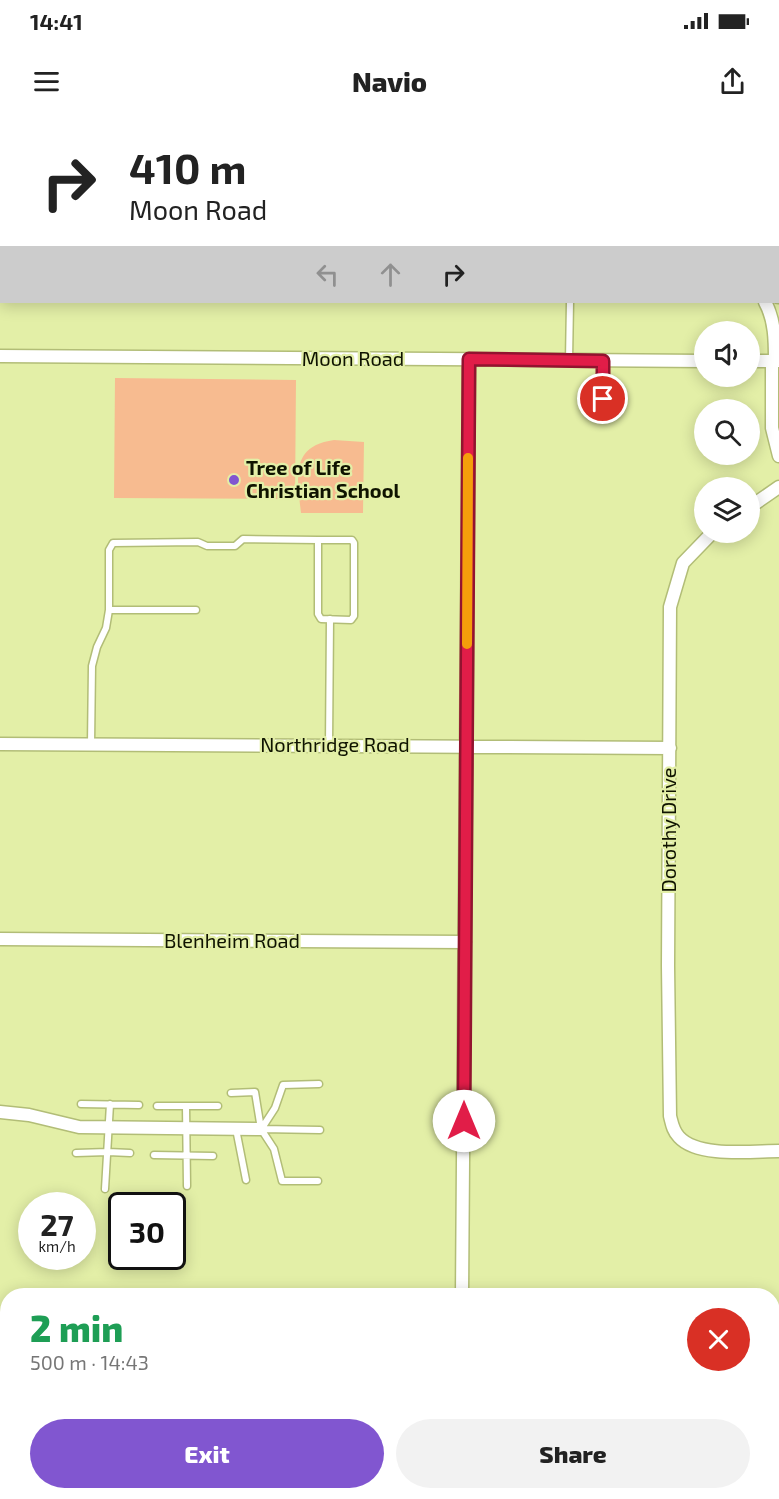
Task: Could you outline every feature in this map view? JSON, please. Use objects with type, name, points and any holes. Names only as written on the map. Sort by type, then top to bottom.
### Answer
[{"type":"street","points":[[766,303],[772,320],[776,361],[772,428],[779,456]]},
{"type":"street","name":"Moon Road","points":[[0,356],[694,361]]},
{"type":"street","points":[[462,1288],[469,359]]},
{"type":"street","points":[[760,361],[776,361]]},
{"type":"street","points":[[760,500],[779,487]]},
{"type":"street","name":"Dorothy Drive","points":[[702,543],[683,562],[670,606],[669,1104],[674,1129],[681,1139],[697,1148],[779,1151]]},
{"type":"street","name":"Northridge Road","points":[[0,744],[670,748]]},
{"type":"street","name":"Blenheim Road","points":[[0,939],[465,942]]},
{"type":"street","points":[[0,1112],[29,1115],[72,1126],[109,1129],[261,1129]]},
{"type":"lane","points":[[569,360],[570,303]]},
{"type":"lane","points":[[603,361],[603,399]]},
{"type":"lane","points":[[91,744],[92,666],[97,647],[106,628],[109,610],[109,550],[112,543],[198,542],[207,546],[235,546],[243,539],[352,540],[354,543],[354,616],[351,620],[321,619],[318,614],[318,540]]},
{"type":"lane","points":[[109,610],[196,610]]},
{"type":"lane","points":[[329,745],[330,619]]},
{"type":"lane","points":[[261,1129],[275,1108],[283,1085],[319,1084]]},
{"type":"lane","points":[[231,1093],[255,1092],[261,1129],[274,1149],[282,1181],[318,1181]]},
{"type":"lane","points":[[81,1104],[138,1105]]},
{"type":"lane","points":[[105,1189],[110,1104]]},
{"type":"lane","points":[[157,1106],[218,1106]]},
{"type":"lane","points":[[186,1106],[187,1186]]},
{"type":"lane","points":[[236,1129],[246,1180]]},
{"type":"lane","points":[[261,1129],[320,1130]]},
{"type":"lane","points":[[76,1153],[130,1154]]},
{"type":"lane","points":[[154,1155],[213,1156]]},
{"type":"shaded area","points":[[115,378],[296,380],[295,499],[114,498]]},
{"type":"shaded area","points":[[334,440],[364,442],[363,513],[301,513],[298,476],[303,457],[320,443]]},
{"type":"slow traffic","points":[[467,644],[468,458]]},
{"type":"place","name":"Tree of Life Christian School","points":[[234,480]]},
{"type":"route","points":[[464,1121],[469,359],[603,361],[603,399]]}]
